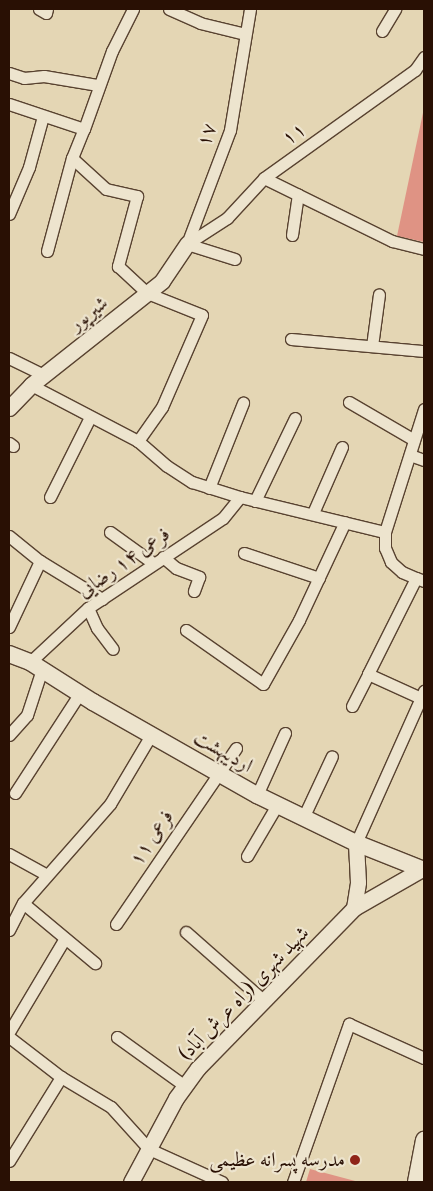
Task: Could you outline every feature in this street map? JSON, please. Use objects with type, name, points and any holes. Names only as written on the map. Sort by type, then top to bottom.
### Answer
[{"type":"main road","name":"اردیبهشت","points":[[21,660],[257,795],[356,843],[423,869]]},
{"type":"main road","points":[[416,1182],[423,1149]]},
{"type":"street","points":[[39,9],[46,13],[47,9]]},
{"type":"street","points":[[47,251],[72,158],[84,130],[98,85],[133,9]]},
{"type":"street","points":[[169,9],[200,23],[246,34]]},
{"type":"street","name":"۱۷","points":[[187,244],[230,130],[250,9]]},
{"type":"street","points":[[382,31],[395,9]]},
{"type":"street","name":"۱۱","points":[[187,244],[227,218],[264,178],[415,70],[424,57]]},
{"type":"street","points":[[9,72],[24,78],[44,76],[98,85]]},
{"type":"street","points":[[9,104],[84,130]]},
{"type":"street","points":[[9,214],[29,167],[43,116]]},
{"type":"street","points":[[72,158],[106,189],[137,196],[118,266],[147,293],[202,315],[162,407],[138,441]]},
{"type":"street","points":[[264,178],[392,241],[424,248]]},
{"type":"street","points":[[292,235],[298,194]]},
{"type":"street","points":[[187,244],[235,259]]},
{"type":"street","name":"شیرپور","points":[[9,408],[31,385],[162,281],[187,244]]},
{"type":"street","points":[[372,346],[379,294]]},
{"type":"street","points":[[291,339],[424,350]]},
{"type":"street","points":[[9,358],[44,375]]},
{"type":"street","points":[[31,385],[138,441],[166,466],[192,482],[255,501],[313,513],[385,532]]},
{"type":"street","points":[[350,402],[414,440]]},
{"type":"street","points":[[209,488],[244,403]]},
{"type":"street","points":[[352,706],[420,580],[402,572],[391,562],[385,548],[385,532],[424,409]]},
{"type":"street","points":[[50,497],[90,417]]},
{"type":"street","points":[[255,501],[296,418]]},
{"type":"street","points":[[313,513],[342,447]]},
{"type":"street","points":[[410,455],[424,460]]},
{"type":"street","name":"فرعی ۱۴ رضایی","points":[[21,660],[88,608],[223,518],[240,497]]},
{"type":"street","points":[[186,630],[263,684],[320,578],[345,522]]},
{"type":"street","points":[[110,532],[158,560],[199,577],[194,590]]},
{"type":"street","points":[[9,536],[40,561],[102,599]]},
{"type":"street","points":[[244,552],[320,578]]},
{"type":"street","points":[[9,627],[40,561]]},
{"type":"street","points":[[88,608],[97,628],[113,649]]},
{"type":"street","points":[[9,735],[27,715],[21,660]]},
{"type":"street","points":[[354,908],[358,882],[356,843],[423,694],[368,674]]},
{"type":"street","points":[[15,793],[80,693]]},
{"type":"street","points":[[257,795],[285,733]]},
{"type":"street","points":[[9,930],[23,903],[110,804],[151,735]]},
{"type":"street","name":"فرعی ۱۱","points":[[116,924],[236,748]]},
{"type":"street","points":[[303,818],[332,756]]},
{"type":"street","points":[[246,856],[277,805]]},
{"type":"street","points":[[9,854],[48,875]]},
{"type":"street","name":"شهید شهری (راه عرش آباد)","points":[[131,1182],[185,1086],[263,1000],[354,908],[423,869]]},
{"type":"street","points":[[23,903],[95,964]]},
{"type":"street","points":[[186,932],[263,1000]]},
{"type":"street","points":[[9,1032],[65,938]]},
{"type":"street","points":[[293,1182],[349,1024],[424,1058]]},
{"type":"street","points":[[9,1037],[61,1077],[111,1107],[149,1148],[222,1182]]},
{"type":"street","points":[[117,1038],[185,1086]]},
{"type":"street","points":[[9,1161],[61,1077]]},
{"type":"building","points":[[424,108],[424,242],[397,236]]},
{"type":"building","points":[[310,1169],[359,1182],[306,1182]]},
{"type":"place","name":"مدرسه پسرانه عظیمی","points":[[355,1160]]}]
